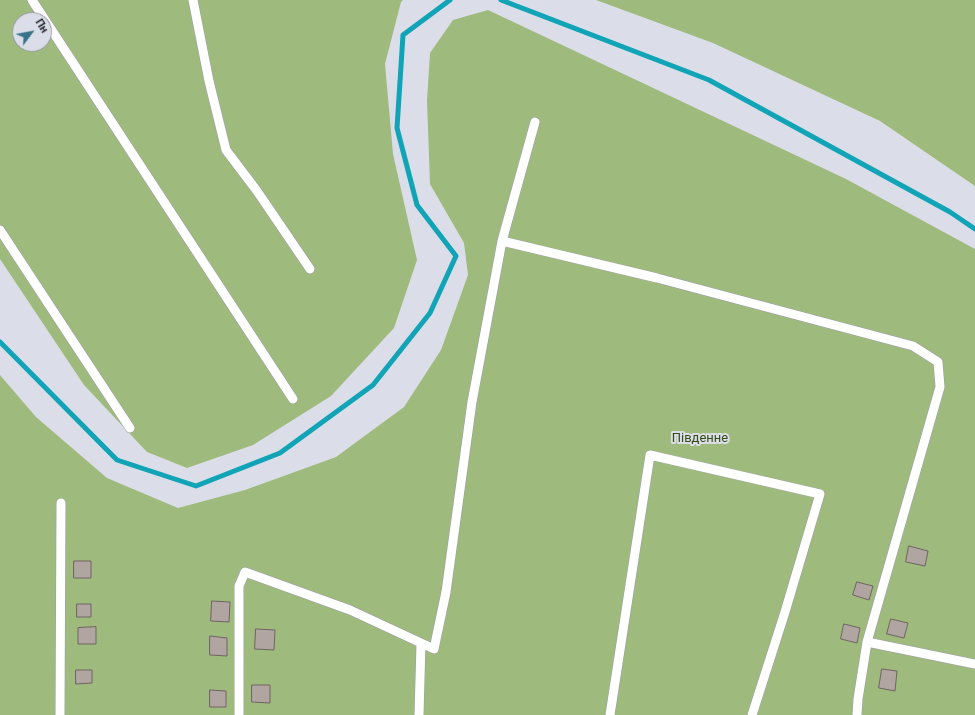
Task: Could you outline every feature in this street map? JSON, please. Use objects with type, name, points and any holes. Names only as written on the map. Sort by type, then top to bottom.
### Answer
[{"type":"lane","points":[[32,0],[293,399]]},
{"type":"lane","points":[[193,0],[209,81],[226,150],[257,191],[310,269]]},
{"type":"lane","points":[[239,715],[239,586],[245,572],[350,610],[434,649],[446,592],[472,402],[502,241],[535,122]]},
{"type":"lane","points":[[0,230],[130,428]]},
{"type":"lane","points":[[502,241],[657,278],[913,346],[938,362],[940,387],[867,642],[857,715]]},
{"type":"lane","points":[[610,715],[650,454],[820,494],[785,612],[752,715]]},
{"type":"lane","points":[[60,715],[61,503]]},
{"type":"lane","points":[[867,642],[975,664]]},
{"type":"lane","points":[[419,715],[421,643]]},
{"type":"green space","points":[[0,0],[403,0],[401,2],[385,64],[393,154],[417,260],[394,328],[331,396],[253,445],[187,468],[147,452],[84,385],[0,259]]},
{"type":"green space","points":[[596,0],[975,0],[975,186],[880,121],[713,43]]},
{"type":"green space","name":"Південне","points":[[488,10],[846,179],[975,249],[975,715],[0,715],[0,375],[36,417],[107,478],[178,508],[245,490],[336,457],[404,407],[441,350],[468,275],[464,243],[430,184],[427,101],[430,53],[453,20]]},
{"type":"building","points":[[909,546],[928,551],[925,566],[906,562]]},
{"type":"building","points":[[74,561],[91,561],[91,578],[74,578]]},
{"type":"building","points":[[857,582],[873,586],[869,600],[853,595]]},
{"type":"building","points":[[212,601],[230,602],[229,622],[211,621]]},
{"type":"building","points":[[77,604],[91,604],[91,617],[77,617]]},
{"type":"building","points":[[891,619],[908,623],[904,638],[887,634]]},
{"type":"building","points":[[844,624],[860,628],[857,643],[841,639]]},
{"type":"building","points":[[96,627],[96,644],[78,644],[78,628]]},
{"type":"building","points":[[256,629],[275,630],[274,650],[255,649]]},
{"type":"building","points":[[210,636],[227,638],[227,656],[210,655]]},
{"type":"building","points":[[882,669],[897,671],[895,691],[879,688]]},
{"type":"building","points":[[76,670],[92,670],[92,683],[76,684]]},
{"type":"building","points":[[252,685],[270,685],[270,703],[252,702]]},
{"type":"building","points":[[210,690],[226,691],[226,707],[210,707]]},
{"type":"waterway","points":[[0,342],[117,460],[196,486],[280,453],[373,385],[430,313],[456,256],[417,205],[397,128],[403,35],[450,0]]},
{"type":"waterway","points":[[501,0],[709,80],[950,212],[975,229]]}]
